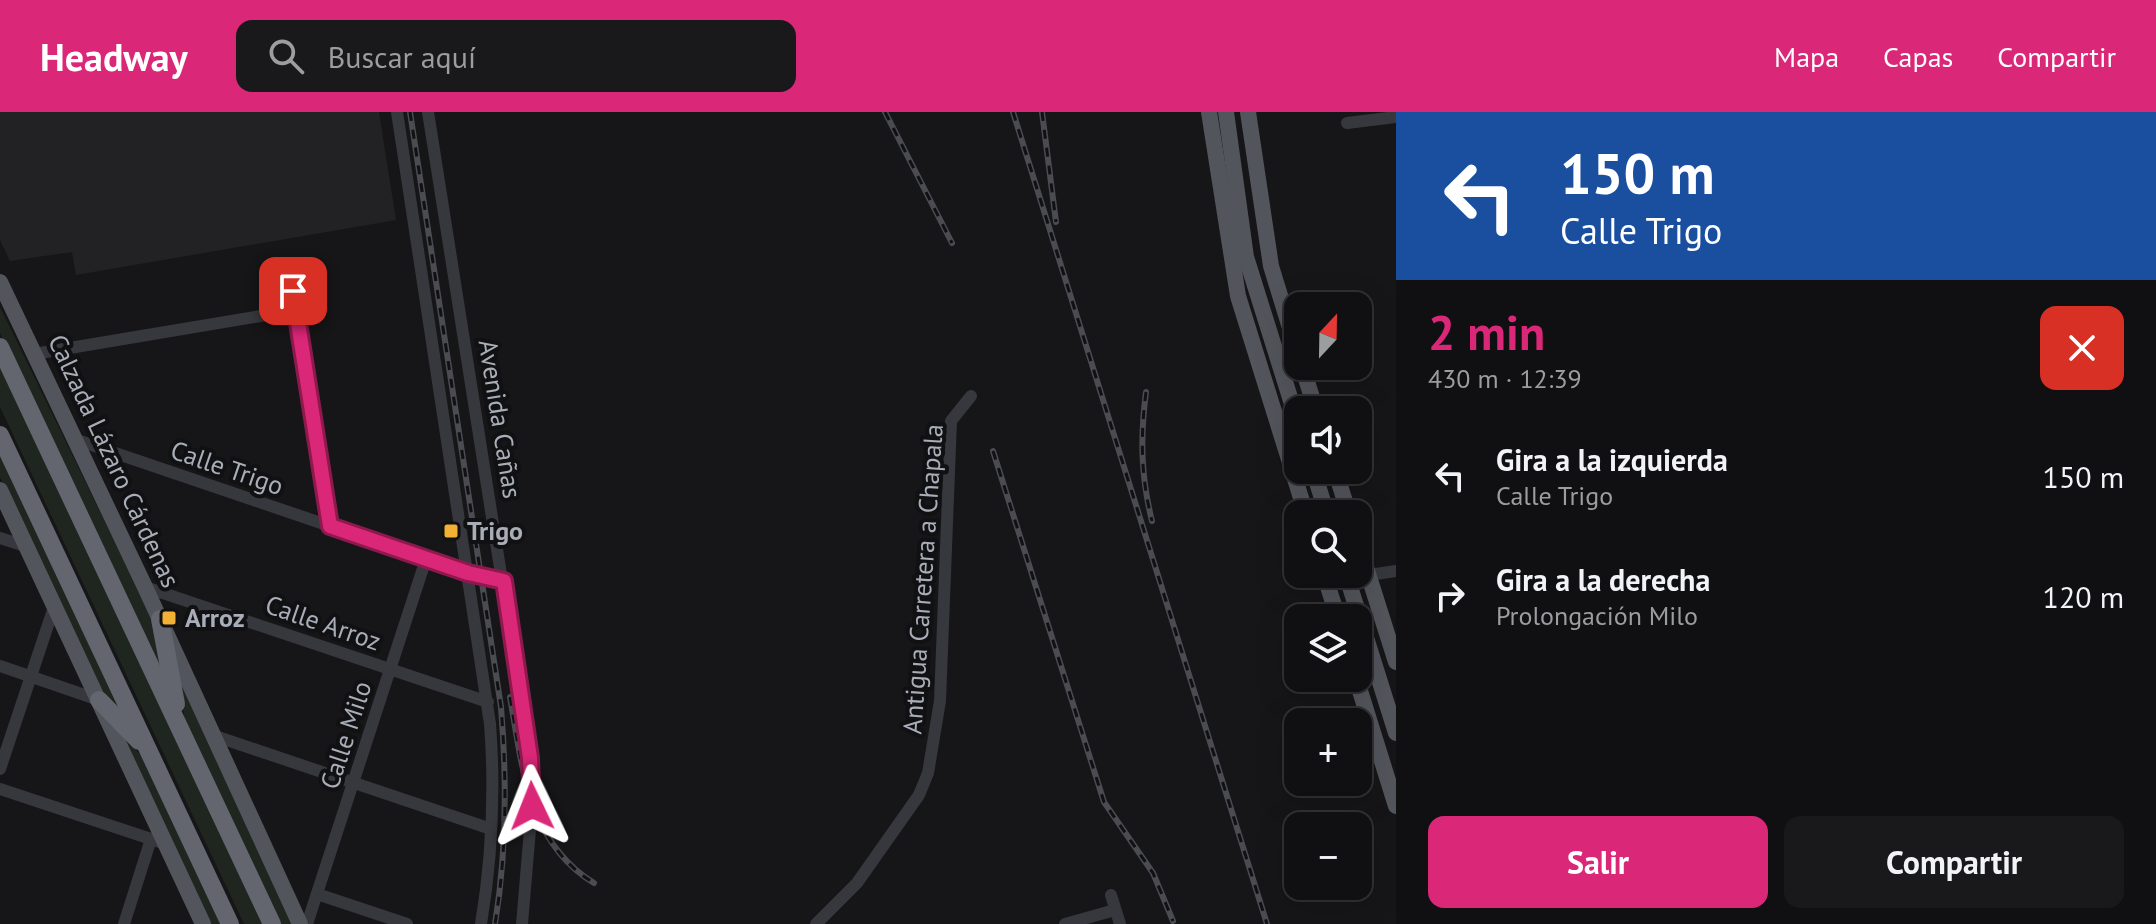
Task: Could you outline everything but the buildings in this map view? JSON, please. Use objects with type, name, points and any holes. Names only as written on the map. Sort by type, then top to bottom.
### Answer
[{"type":"highway","name":"Calzada Lázaro Cárdenas","points":[[0,347],[272,924]]},
{"type":"highway","points":[[0,435],[230,924]]},
{"type":"highway","points":[[160,619],[181,730]]},
{"type":"highway","points":[[99,700],[149,752]]},
{"type":"main road","points":[[1209,112],[1238,296],[1302,500]]},
{"type":"main road","points":[[1226,112],[1246,257],[1290,396]]},
{"type":"main road","points":[[1248,112],[1271,266],[1284,308]]},
{"type":"main road","points":[[1229,135],[1251,132]]},
{"type":"main road","name":"Calzada Lázaro Cárdenas","points":[[0,282],[215,736],[300,924]]},
{"type":"main road","points":[[0,490],[99,700],[158,842],[203,924]]},
{"type":"main road","points":[[1372,585],[1396,662]]},
{"type":"main road","points":[[1350,588],[1392,712],[1396,733]]},
{"type":"main road","points":[[1360,692],[1396,806]]},
{"type":"street","points":[[397,112],[488,702],[492,754],[491,829],[481,924]]},
{"type":"street","name":"Avenida Cañas","points":[[428,112],[530,758],[532,806],[522,924]]},
{"type":"street","points":[[1347,123],[1396,117]]},
{"type":"street","points":[[290,273],[330,526]]},
{"type":"street","points":[[34,354],[296,310]]},
{"type":"street","name":"Antigua Carretera a Chapala","points":[[816,924],[857,883],[919,795],[928,773],[940,701],[951,421],[971,396]]},
{"type":"street","name":"Calle Trigo","points":[[74,439],[468,573],[504,581]]},
{"type":"street","points":[[0,538],[28,547]]},
{"type":"street","name":"Calle Milo","points":[[307,924],[426,559]]},
{"type":"street","points":[[1372,575],[1396,571]]},
{"type":"street","name":"Calle Arroz","points":[[145,587],[488,702]]},
{"type":"street","points":[[0,769],[55,604]]},
{"type":"street","points":[[0,666],[99,700]]},
{"type":"street","points":[[215,736],[491,829]]},
{"type":"street","points":[[0,789],[158,842],[124,924]]},
{"type":"street","points":[[317,894],[407,924]]},
{"type":"street","points":[[1111,895],[1120,924]]},
{"type":"street","points":[[1065,924],[1115,910]]},
{"type":"shaded area","points":[[0,112],[379,112],[396,220],[76,275],[72,252],[10,261],[0,240]]},
{"type":"shaded area","points":[[0,307],[153,620],[172,698],[0,333]]},
{"type":"shaded area","points":[[0,358],[266,924],[244,924],[0,407]]},
{"type":"shaded area","points":[[0,449],[127,721],[99,686],[0,477]]},
{"type":"shaded area","points":[[178,670],[294,924],[281,924],[185,722]]},
{"type":"shaded area","points":[[122,736],[147,761],[224,924],[209,924]]},
{"type":"railway","points":[[410,112],[501,707],[505,816],[495,924]]},
{"type":"railway","points":[[885,112],[952,243]]},
{"type":"railway","points":[[1013,112],[1267,924]]},
{"type":"railway","points":[[1042,112],[1056,222]]},
{"type":"railway","points":[[1146,392],[1143,457],[1152,521]]},
{"type":"railway","points":[[993,451],[1104,802],[1153,873],[1173,921]]},
{"type":"railway","points":[[510,697],[524,776],[542,825],[555,847],[572,866],[594,883]]},
{"type":"place","name":"Trigo","points":[[451,531]]},
{"type":"place","name":"Arroz","points":[[169,618]]},
{"type":"route","points":[[293,291],[330,526],[468,573],[504,581],[530,758],[532,806]]}]
